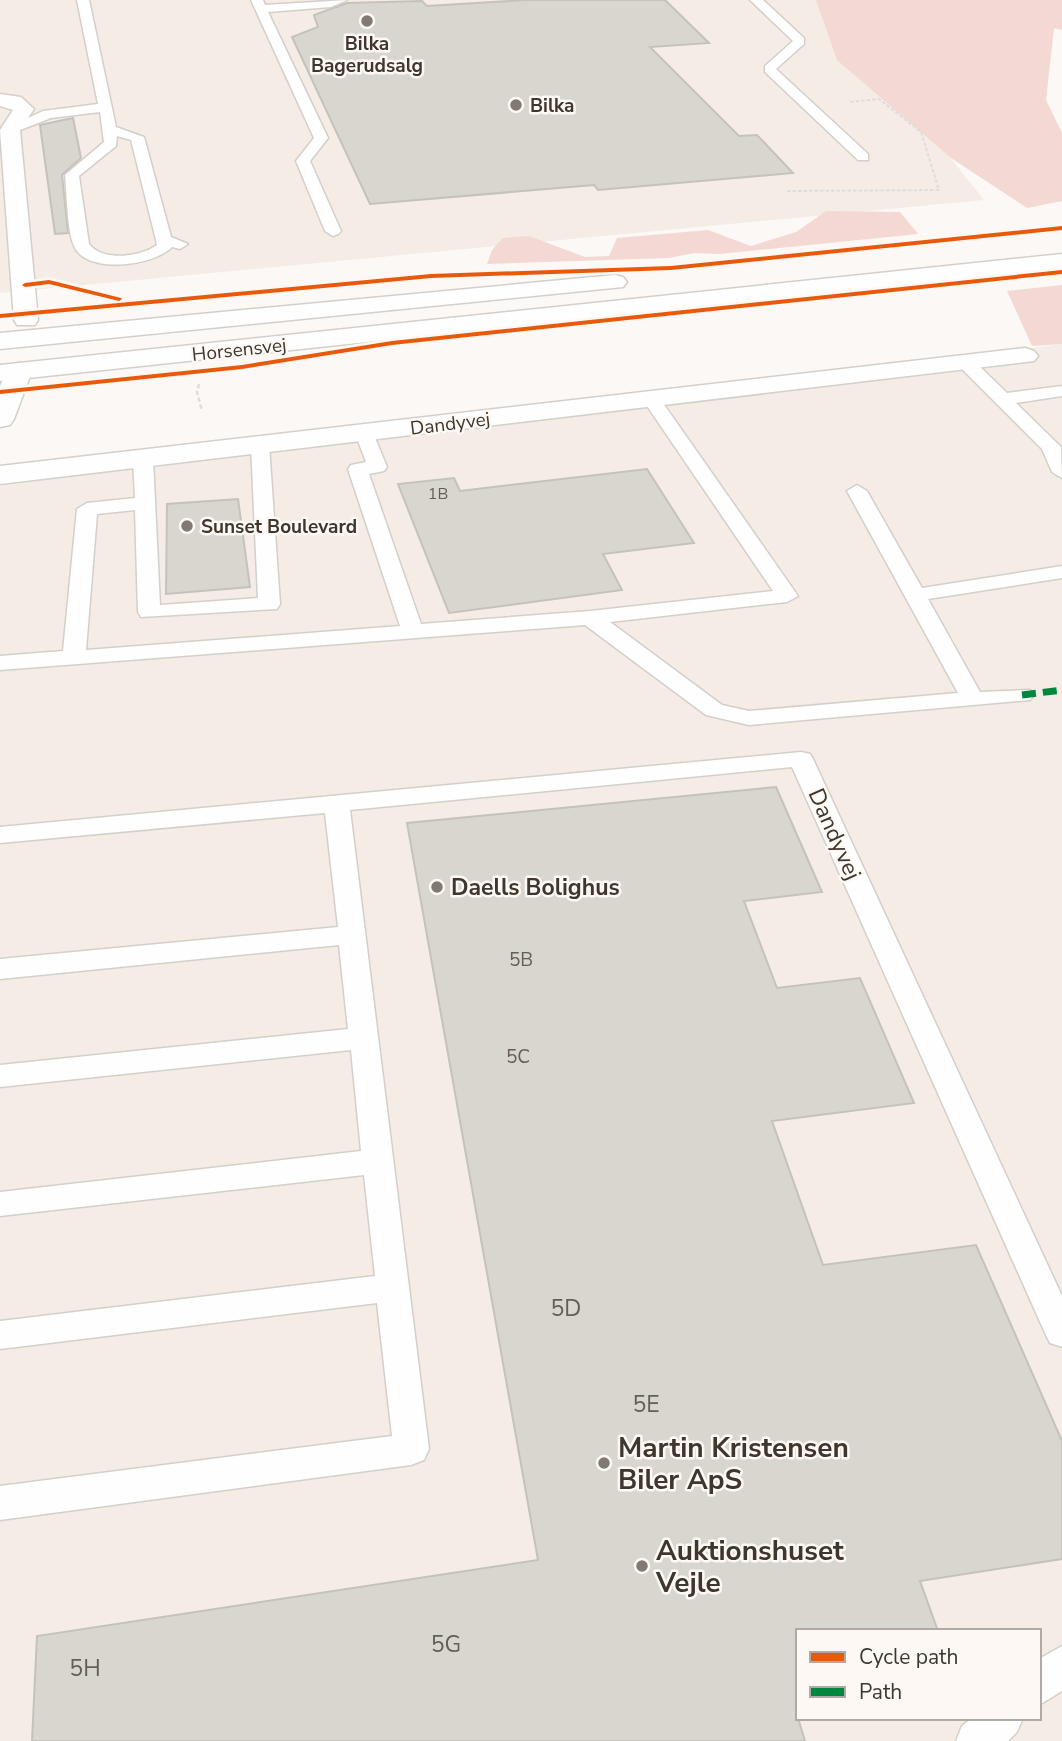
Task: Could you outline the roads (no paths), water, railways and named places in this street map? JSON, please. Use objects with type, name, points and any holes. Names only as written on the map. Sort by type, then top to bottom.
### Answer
[{"type":"main road","points":[[0,100],[22,105],[23,114],[11,124],[9,130],[11,351],[0,419]]},
{"type":"main road","points":[[11,351],[352,318],[490,294],[1062,236]]},
{"type":"main road","points":[[927,275],[971,261],[1062,251]]},
{"type":"main road","name":"Horsensvej","points":[[11,351],[927,275],[1062,261]]},
{"type":"main road","points":[[11,351],[489,283],[571,287]]},
{"type":"main road","name":"Dandyvej","points":[[0,475],[1025,356]]},
{"type":"lane","points":[[83,0],[111,143],[72,175],[82,245],[89,256],[105,259],[130,258],[158,252],[164,246],[164,240],[137,137],[110,130]]},
{"type":"lane","points":[[332,231],[303,161],[321,138],[259,4],[331,4],[341,0]]},
{"type":"lane","points":[[756,0],[800,41],[769,69],[863,157]]},
{"type":"lane","points":[[22,105],[104,103]]},
{"type":"lane","points":[[9,130],[48,114],[104,103]]},
{"type":"lane","points":[[164,240],[180,244]]},
{"type":"lane","points":[[966,363],[1051,447],[1062,472]]},
{"type":"lane","points":[[1002,399],[1062,391]]},
{"type":"lane","points":[[0,663],[590,618],[787,596],[652,400]]},
{"type":"lane","points":[[364,433],[377,467],[358,469],[413,632]]},
{"type":"lane","points":[[143,458],[149,612],[269,604],[260,445]]},
{"type":"lane","points":[[857,491],[973,699]]},
{"type":"lane","points":[[74,657],[86,509],[146,503]]},
{"type":"lane","points":[[915,595],[1062,572]]},
{"type":"lane","points":[[590,618],[714,710],[749,718],[1022,695]]},
{"type":"lane","name":"Dandyvej","points":[[337,804],[801,759],[1062,1334]]},
{"type":"lane","points":[[0,835],[337,804],[411,1449],[0,1503]]},
{"type":"lane","points":[[0,969],[352,934]]},
{"type":"lane","points":[[0,1076],[364,1038]]},
{"type":"lane","points":[[0,1204],[378,1161]]},
{"type":"lane","points":[[0,1335],[393,1287]]},
{"type":"lane","points":[[1041,1683],[1062,1665]]},
{"type":"lane","points":[[977,1741],[1001,1720]]},
{"type":"place","name":"Bilka Bagerudsalg","points":[[367,21]]},
{"type":"place","name":"Bilka","points":[[516,105]]},
{"type":"place","name":"Sunset Boulevard","points":[[187,526]]},
{"type":"place","name":"Daells Bolighus","points":[[437,887]]},
{"type":"place","name":"Martin Kristensen Biler ApS","points":[[604,1463]]},
{"type":"place","name":"Auktionshuset Vejle","points":[[642,1566]]}]
